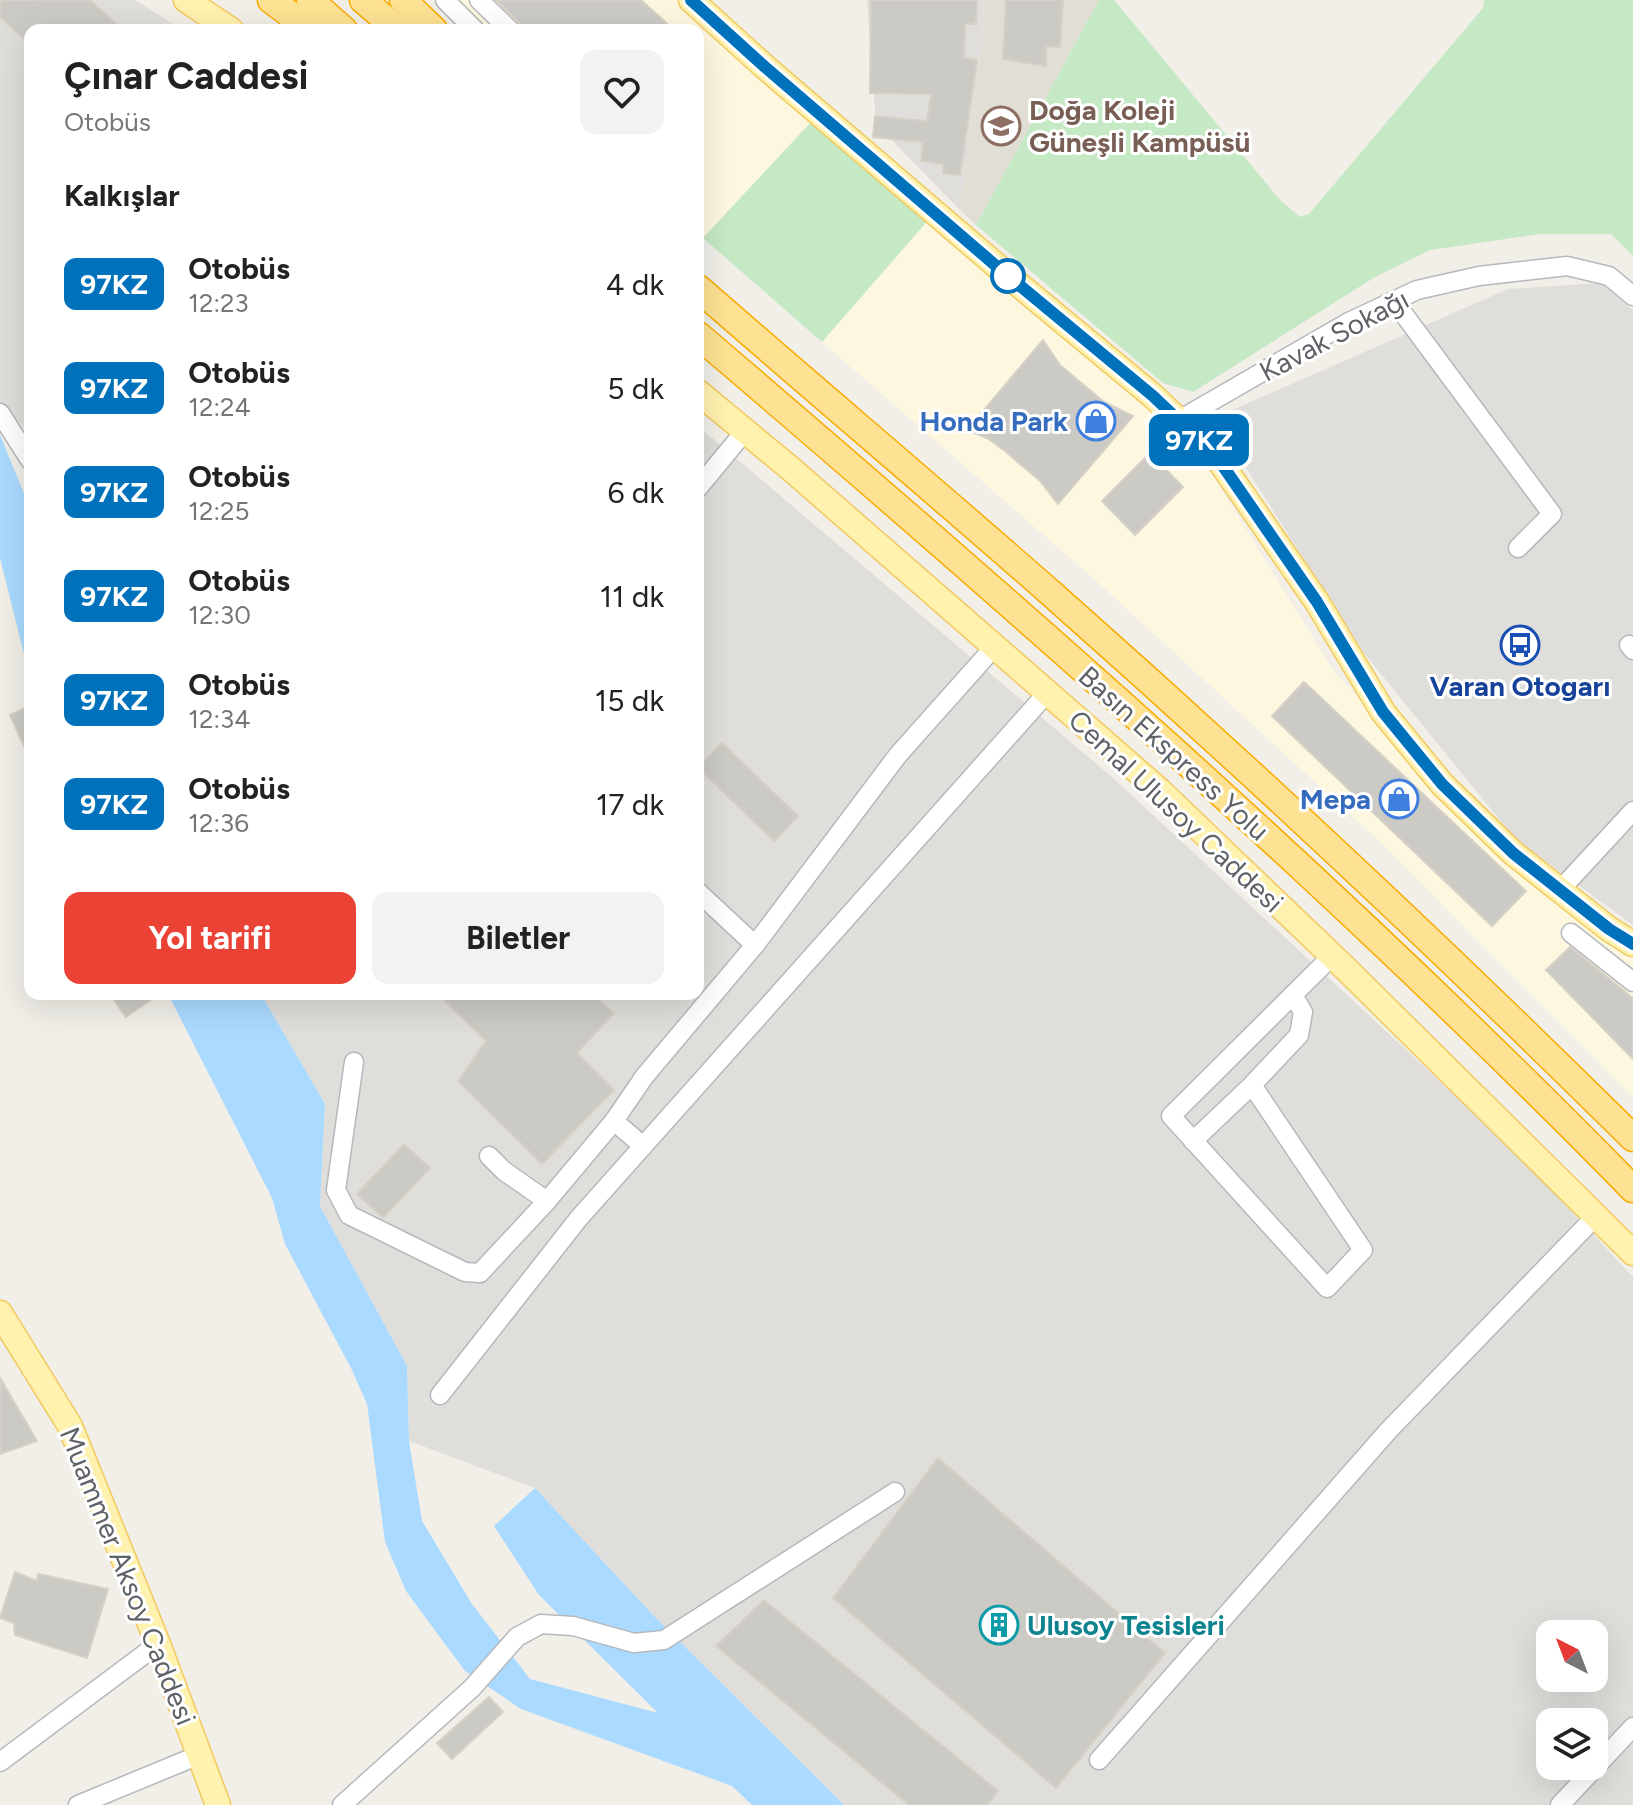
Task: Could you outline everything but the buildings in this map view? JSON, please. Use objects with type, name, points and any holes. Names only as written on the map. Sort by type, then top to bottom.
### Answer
[{"type":"highway","points":[[363,0],[391,24]]},
{"type":"highway","points":[[403,0],[429,24]]},
{"type":"highway","points":[[414,0],[432,24]]},
{"type":"highway","points":[[285,3],[305,24]]},
{"type":"highway","points":[[285,3],[331,24]]},
{"type":"highway","name":"Basın Ekspress Yolu","points":[[704,293],[1052,594],[1224,748],[1445,954],[1633,1138]]},
{"type":"highway","name":"Basın Ekspress Yolu","points":[[704,340],[1237,809],[1449,1008],[1633,1189]]},
{"type":"main road","points":[[186,0],[222,24]]},
{"type":"main road","points":[[691,0],[777,78],[1179,420],[1216,456],[1317,602],[1393,724],[1442,784],[1513,853],[1609,929],[1633,944]]},
{"type":"main road","name":"Cemal Ulusoy Caddesi","points":[[704,397],[1159,790],[1633,1253]]},
{"type":"main road","name":"Muammer Aksoy Caddesi","points":[[0,1313],[70,1426],[158,1644],[218,1805]]},
{"type":"street","points":[[445,0],[469,24]]},
{"type":"street","points":[[479,0],[504,24]]},
{"type":"street","name":"Kavak Sokağı","points":[[1179,420],[1347,323],[1417,290],[1479,276],[1567,266],[1609,276],[1633,296]]},
{"type":"street","points":[[1394,301],[1552,514],[1518,548]]},
{"type":"street","points":[[0,413],[24,451]]},
{"type":"street","points":[[704,481],[745,431]]},
{"type":"street","points":[[354,1062],[336,1190],[349,1215],[452,1267],[480,1273],[547,1201],[614,1121],[644,1077],[755,945],[898,755],[995,646]]},
{"type":"street","points":[[440,1395],[579,1218],[1047,693]]},
{"type":"street","points":[[1560,890],[1633,811]]},
{"type":"street","points":[[704,898],[755,945]]},
{"type":"street","points":[[1571,933],[1633,982]]},
{"type":"street","points":[[1252,1085],[1363,1250],[1327,1288],[1171,1116],[1332,956]]},
{"type":"street","points":[[1193,1141],[1299,1035],[1303,1012],[1293,995]]},
{"type":"street","points":[[614,1121],[643,1146]]},
{"type":"street","points":[[489,1156],[504,1171],[547,1201]]},
{"type":"street","points":[[1099,1760],[1388,1431],[1596,1216]]},
{"type":"street","points":[[342,1805],[472,1688],[517,1637],[541,1624],[573,1626],[634,1643],[664,1640],[895,1492]]},
{"type":"street","points":[[0,1762],[158,1644]]},
{"type":"street","points":[[1560,1805],[1633,1727]]},
{"type":"street","points":[[78,1805],[199,1755]]},
{"type":"shaded area","points":[[0,0],[135,0],[173,24],[24,24],[24,428],[0,402]]},
{"type":"shaded area","points":[[437,0],[679,0],[813,120],[704,237],[704,24],[459,24]]},
{"type":"shaded area","points":[[867,0],[984,0],[982,41],[961,211],[876,124]]},
{"type":"shaded area","name":"Doğa Koleji Güneşli Kampüsü","points":[[984,0],[1099,0],[976,225],[961,211],[982,41]]},
{"type":"shaded area","points":[[930,218],[1194,445],[1335,673],[1505,856],[1633,953],[1633,1097],[1379,841],[1093,578],[822,342]]},
{"type":"shaded area","points":[[1602,283],[1633,310],[1633,925],[1516,840],[1364,653],[1214,418],[1508,289]]},
{"type":"shaded area","points":[[704,431],[1112,777],[1514,1150],[1633,1277],[1633,1805],[844,1805],[653,1615],[535,1488],[409,1441],[407,1366],[320,1206],[325,1104],[264,1000],[704,1000]]},
{"type":"green space","points":[[1099,0],[1114,0],[1280,200],[1300,217],[1309,214],[1483,8],[1484,0],[1633,0],[1633,256],[1611,234],[1540,234],[1430,250],[1375,277],[1193,392],[1163,383],[976,225]]},
{"type":"green space","points":[[813,120],[930,218],[822,342],[704,237]]},
{"type":"water","points":[[0,435],[24,493],[24,654],[0,558]]},
{"type":"water","points":[[171,1000],[264,1000],[325,1104],[320,1206],[407,1366],[409,1441],[422,1521],[472,1604],[530,1679],[658,1713],[539,1595],[494,1526],[535,1488],[653,1615],[844,1805],[752,1805],[732,1786],[521,1709],[465,1671],[406,1591],[385,1542],[367,1404],[285,1244],[272,1198]]},
{"type":"bus line","name":"97KZ","points":[[691,0],[995,265],[1153,396],[1216,456],[1317,602],[1383,712],[1442,784],[1513,853],[1609,929],[1633,944]]},
{"type":"place","name":"Doğa Koleji Güneşli Kampüsü","points":[[1001,126]]},
{"type":"place","name":"Honda Park","points":[[1096,421]]},
{"type":"place","name":"Varan Otogarı","points":[[1520,645]]},
{"type":"place","name":"Mepa","points":[[1399,799]]},
{"type":"place","name":"Ulusoy Tesisleri","points":[[999,1625]]}]
